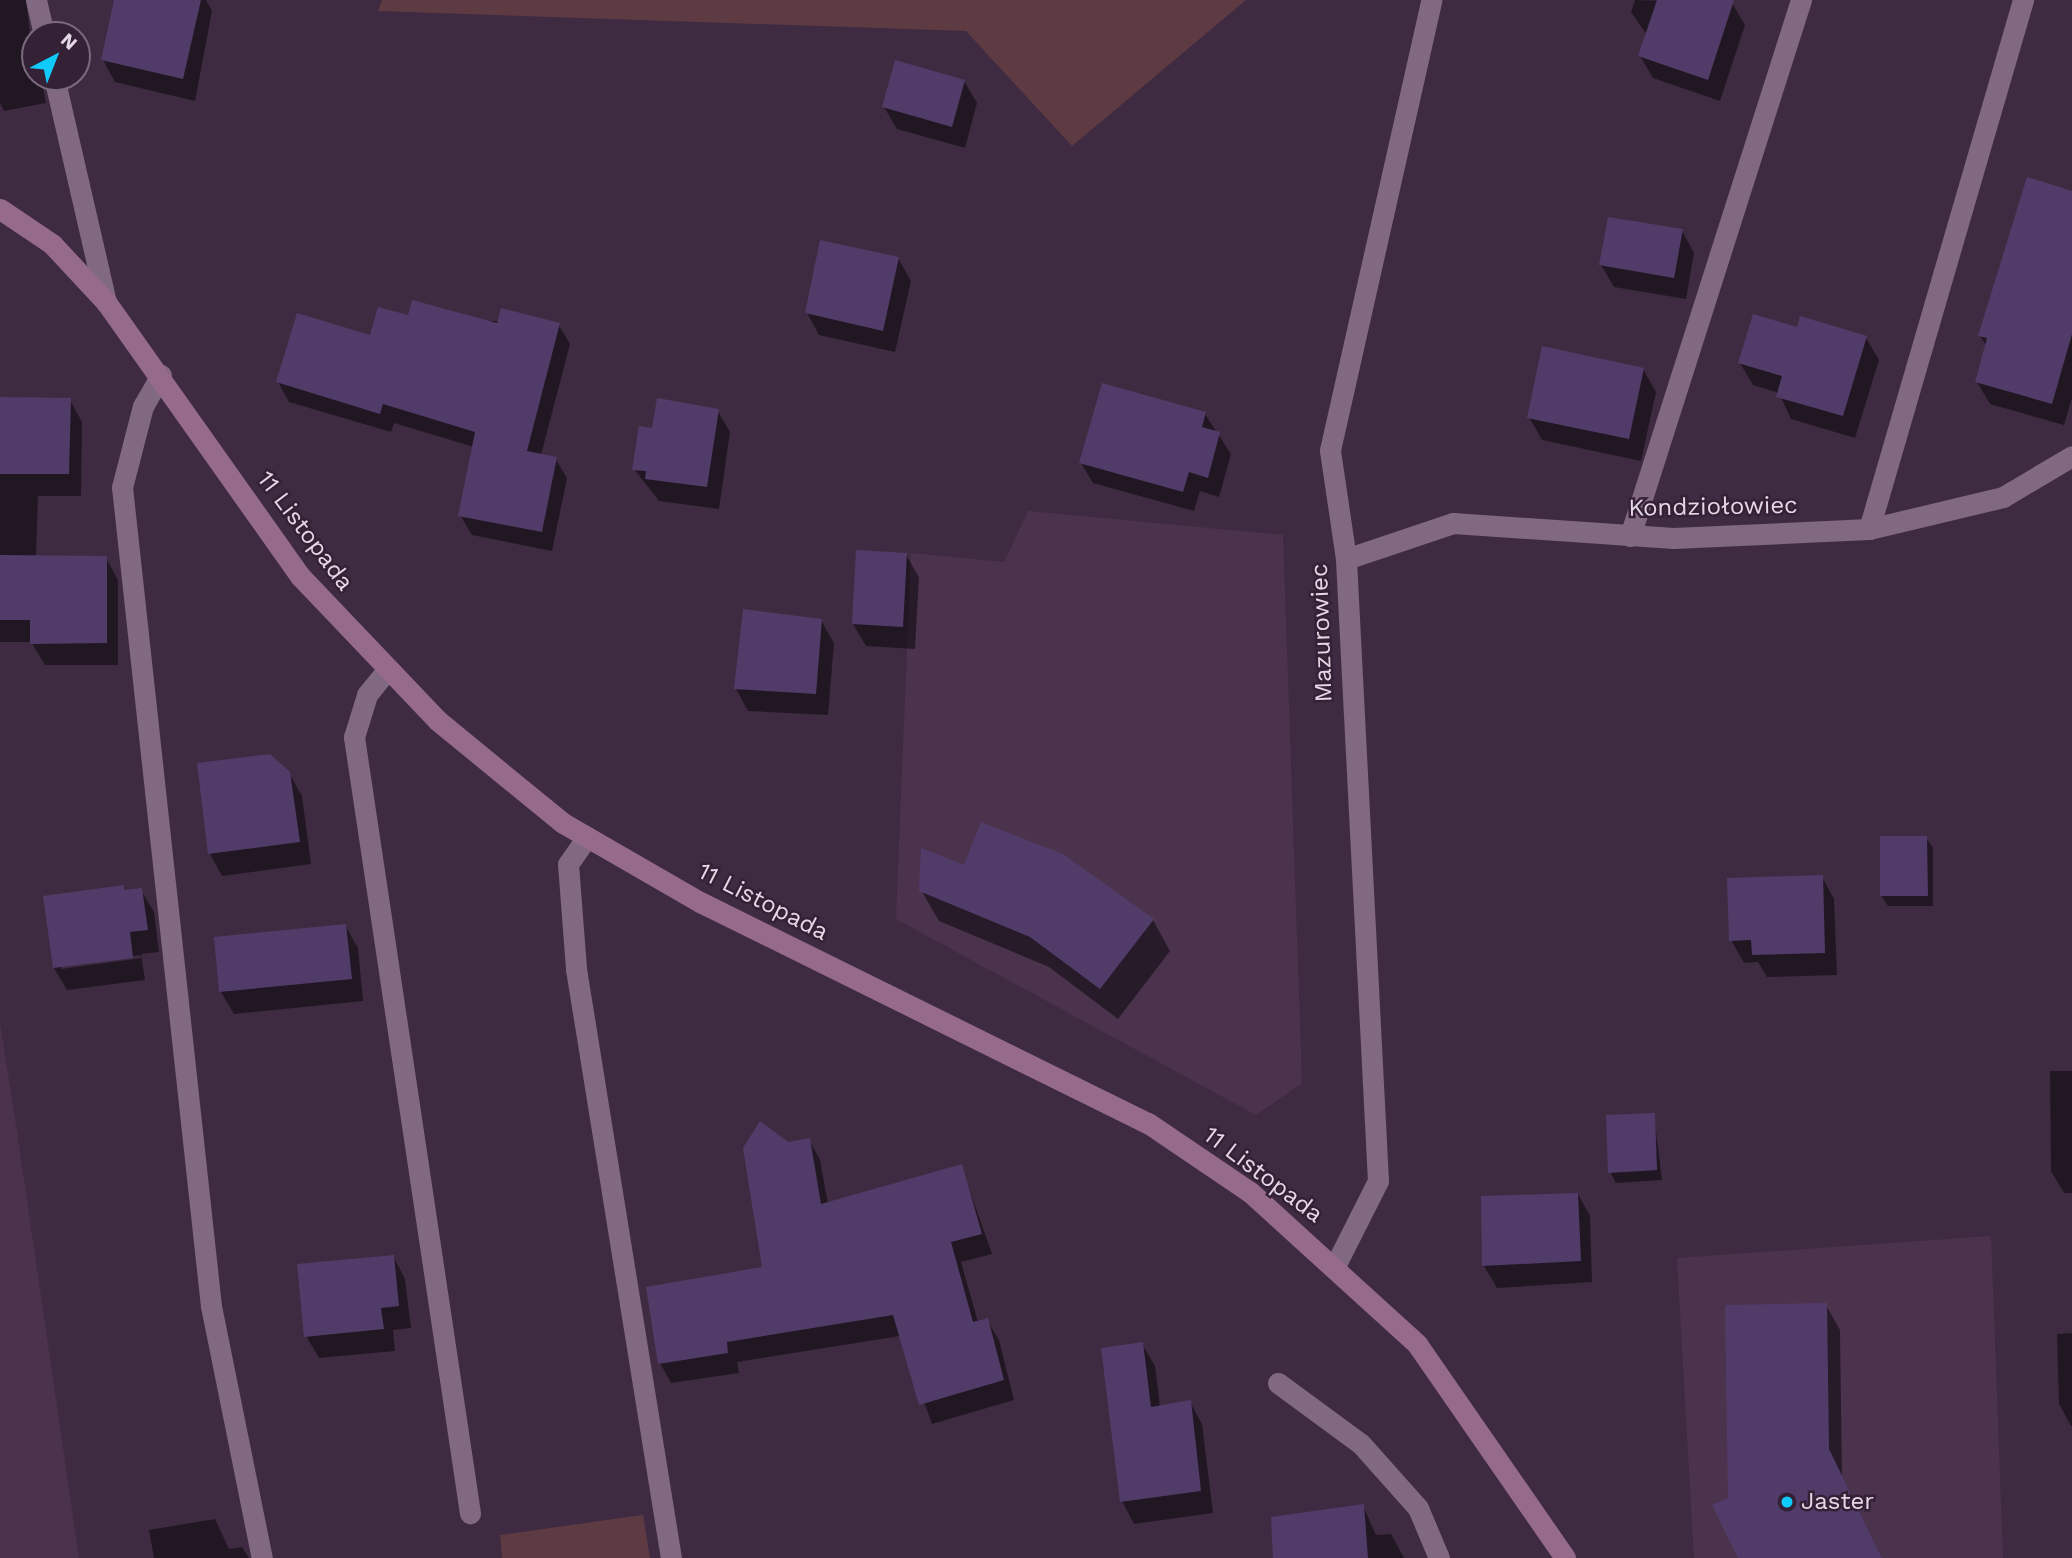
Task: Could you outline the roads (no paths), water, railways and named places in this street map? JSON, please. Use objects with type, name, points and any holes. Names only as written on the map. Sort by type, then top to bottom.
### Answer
[{"type":"main road","name":"11 Listopada","points":[[0,209],[52,244],[106,302],[161,374],[300,576],[437,720],[587,837],[701,902],[1148,1123],[1250,1192],[1336,1264],[1417,1344],[1565,1558]]},
{"type":"street","points":[[36,0],[41,21]]},
{"type":"street","name":"Mazurowiec","points":[[1336,1264],[1378,1181],[1346,559],[1330,450],[1431,0]]},
{"type":"street","points":[[1630,536],[1801,0]]},
{"type":"street","points":[[1869,529],[2023,0]]},
{"type":"street","points":[[57,91],[106,302]]},
{"type":"street","points":[[161,374],[144,406],[122,487],[211,1306],[262,1558]]},
{"type":"street","name":"Kondziołowiec","points":[[1346,559],[1453,523],[1630,536],[1869,529],[2003,497],[2072,456]]},
{"type":"street","points":[[387,670],[367,695],[354,737],[470,1513]]},
{"type":"street","points":[[587,837],[568,864],[576,970],[671,1558]]},
{"type":"street","points":[[1278,1383],[1361,1444],[1418,1508],[1439,1558]]},
{"type":"place","name":"Jaster","points":[[1787,1502]]}]
